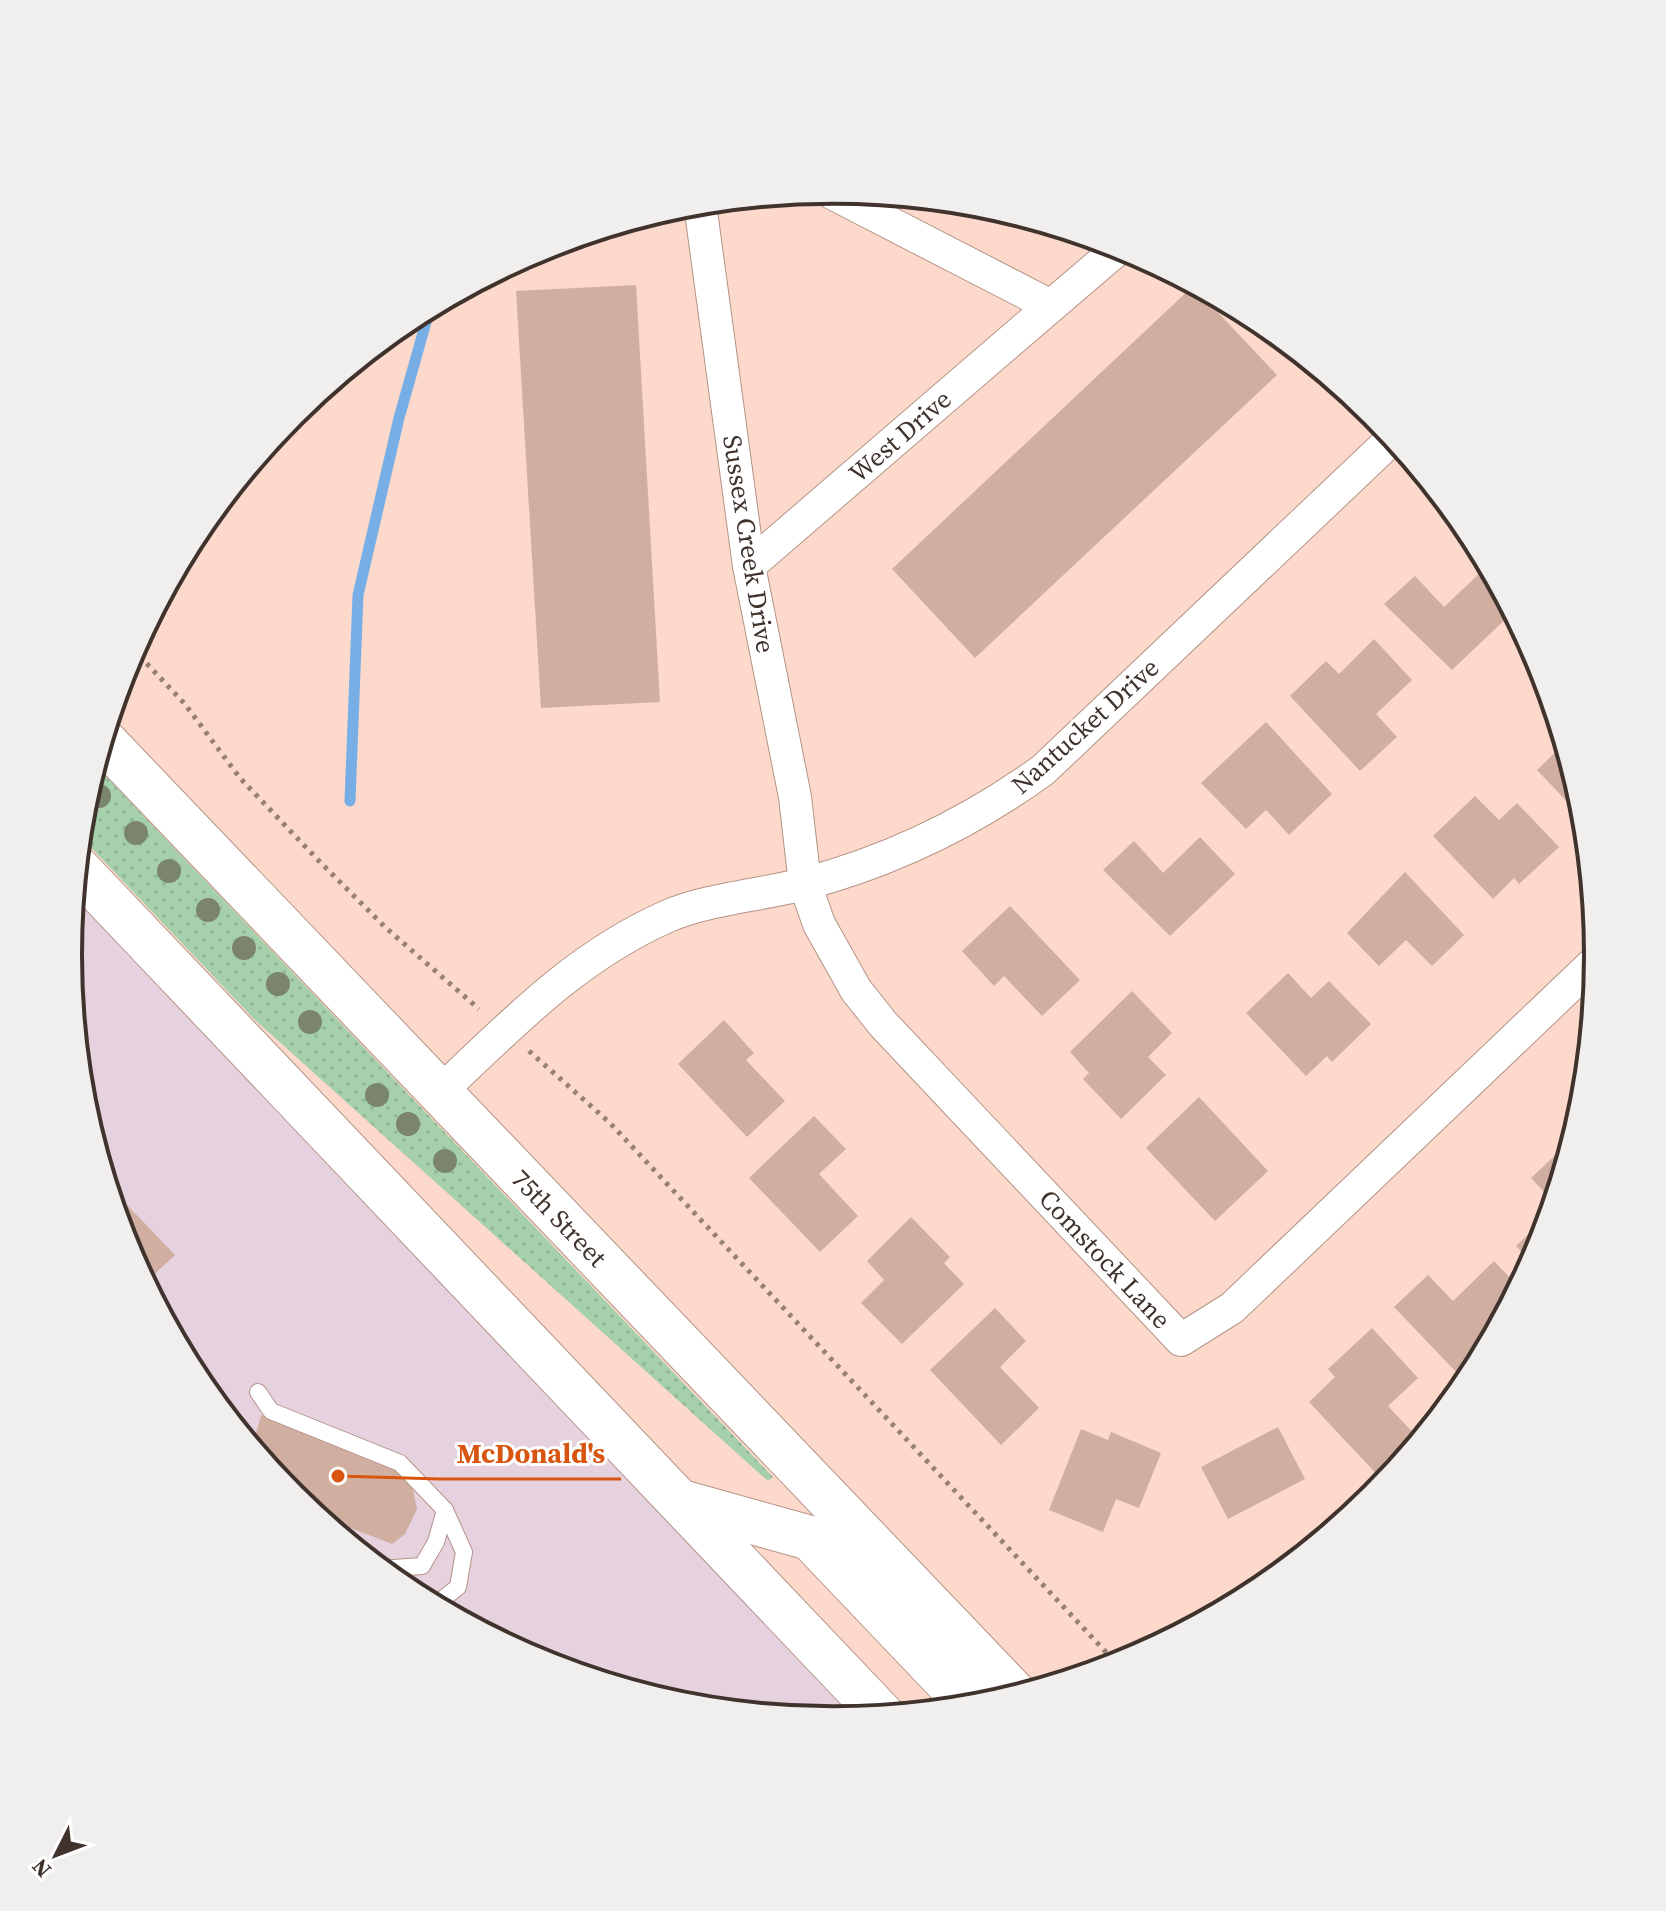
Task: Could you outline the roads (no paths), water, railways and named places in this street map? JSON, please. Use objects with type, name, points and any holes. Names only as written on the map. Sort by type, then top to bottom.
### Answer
[{"type":"main road","name":"75th Street","points":[[112,749],[1007,1686]]},
{"type":"main road","points":[[86,878],[873,1705]]},
{"type":"main road","points":[[681,1502],[810,1538],[960,1695]]},
{"type":"street","points":[[855,205],[1051,306]]},
{"type":"street","name":"Sussex Creek Drive","points":[[702,216],[749,566],[795,797],[805,884]]},
{"type":"street","name":"West Drive","points":[[749,566],[1108,257]]},
{"type":"street","name":"Nantucket Drive","points":[[439,1093],[566,975],[618,941],[671,914],[805,884],[893,855],[947,832],[998,803],[1043,770],[1385,446]]},
{"type":"street","name":"Comstock Lane","points":[[805,884],[819,924],[856,990],[883,1024],[1181,1340],[1232,1308],[1583,973]]},
{"type":"lane","points":[[258,1392],[271,1411],[400,1463],[445,1510],[464,1552],[458,1587],[444,1598]]},
{"type":"lane","points":[[402,1570],[422,1566],[436,1542],[445,1510]]},
{"type":"waterway","points":[[350,801],[358,595],[399,418],[425,325]]},
{"type":"place","name":"McDonald's","points":[[338,1476]]}]
